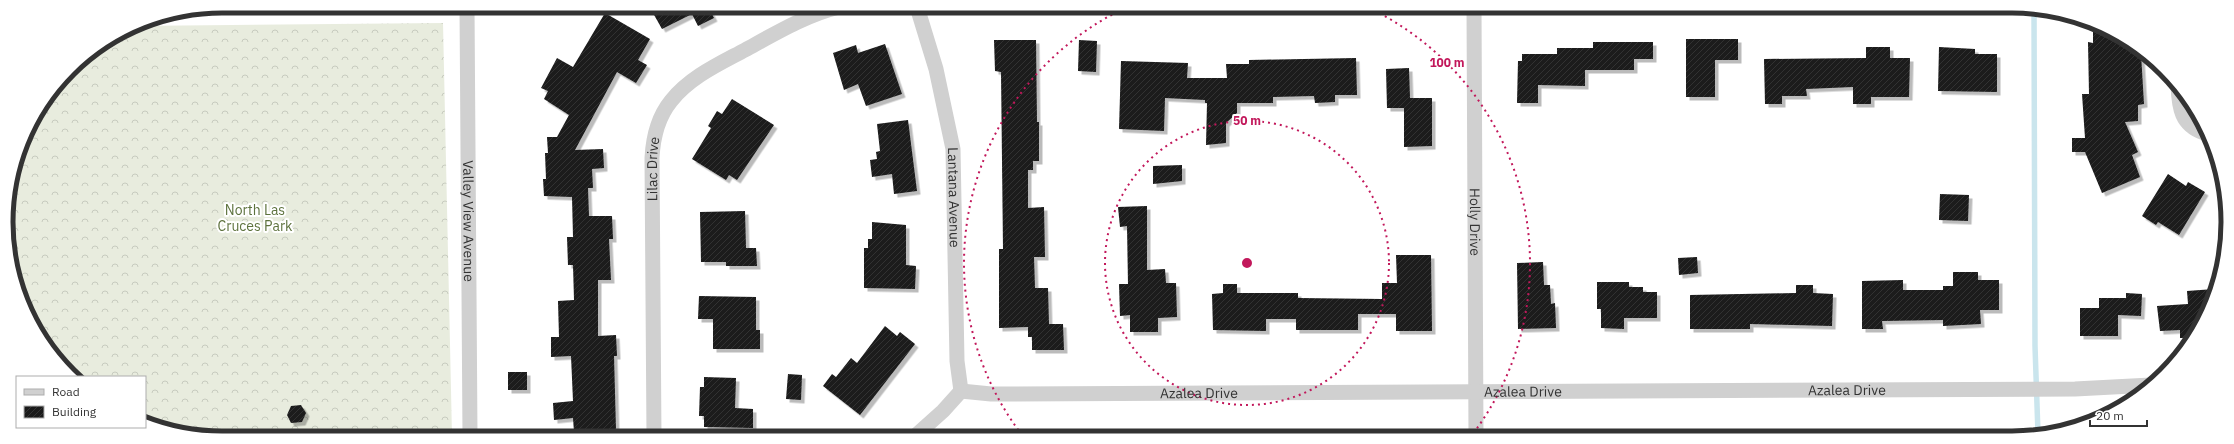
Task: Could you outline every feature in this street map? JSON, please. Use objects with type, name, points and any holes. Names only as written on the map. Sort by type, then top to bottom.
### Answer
[{"type":"street","name":"Valley View Avenue","points":[[467,13],[470,431]]},
{"type":"street","name":"Lilac Drive","points":[[654,431],[652,158],[653,145],[662,116],[680,90],[706,71],[801,20],[821,13]]},
{"type":"street","name":"Lantana Avenue","points":[[919,13],[936,69],[953,149],[957,361],[961,392]]},
{"type":"street","name":"Holly Drive","points":[[1474,13],[1476,431]]},
{"type":"street","points":[[2178,96],[2179,106],[2185,122],[2192,128],[2200,131]]},
{"type":"street","name":"Azalea Drive","points":[[961,392],[991,394],[1476,390],[2075,389],[2142,385]]},
{"type":"street","points":[[921,431],[961,392]]},
{"type":"green space","name":"North Las Cruces Park","points":[[443,23],[452,431],[208,431],[181,427],[146,417],[146,376],[81,376],[56,349],[41,326],[29,302],[17,263],[13,236],[13,208],[20,168],[29,142],[41,117],[56,95],[74,74],[95,56],[117,41],[150,26]]},
{"type":"building","points":[[605,13],[650,39],[638,60],[647,65],[636,83],[617,72],[575,150],[603,149],[604,168],[592,169],[593,188],[588,188],[589,216],[612,216],[613,239],[609,239],[611,280],[598,280],[598,336],[616,335],[617,356],[614,356],[616,430],[574,431],[573,418],[554,420],[553,403],[573,401],[571,356],[551,357],[551,337],[559,337],[558,301],[574,300],[573,265],[568,265],[567,237],[573,237],[572,197],[544,196],[543,179],[546,179],[545,153],[548,153],[547,137],[557,137],[569,115],[544,99],[548,91],[541,88],[557,58],[573,67]]},
{"type":"building","points":[[653,13],[712,13],[714,18],[698,26],[692,14],[662,29]]},
{"type":"building","points":[[2093,30],[2128,48],[2141,58],[2144,104],[2138,105],[2138,121],[2125,122],[2138,152],[2132,155],[2140,177],[2102,193],[2085,152],[2072,152],[2072,138],[2085,138],[2082,94],[2089,94],[2088,42],[2093,43]]},
{"type":"building","points":[[1686,39],[1738,39],[1738,60],[1715,60],[1715,97],[1686,97]]},
{"type":"building","points":[[994,40],[1036,40],[1039,161],[1033,161],[1033,170],[1028,170],[1028,208],[1044,207],[1045,257],[1034,257],[1035,288],[1048,288],[1049,324],[1063,324],[1064,350],[1032,350],[1032,337],[1028,337],[1028,327],[999,328],[999,249],[1003,249],[1001,72],[995,71]]},
{"type":"building","points":[[1079,40],[1097,41],[1096,72],[1078,71]]},
{"type":"building","points":[[1593,42],[1653,42],[1653,59],[1634,59],[1634,70],[1585,70],[1585,86],[1538,85],[1538,103],[1517,103],[1518,61],[1522,61],[1522,54],[1557,54],[1557,48],[1593,48]]},
{"type":"building","points":[[885,44],[902,94],[866,106],[858,84],[844,90],[833,53],[856,45],[858,53]]},
{"type":"building","points":[[1866,47],[1890,47],[1890,58],[1910,58],[1909,97],[1871,97],[1871,104],[1853,104],[1853,87],[1806,89],[1807,96],[1782,96],[1782,104],[1765,104],[1764,59],[1866,58]]},
{"type":"building","points":[[1939,47],[1975,49],[1975,54],[1997,54],[1997,92],[1938,91]]},
{"type":"building","points":[[1356,58],[1357,95],[1335,95],[1335,102],[1315,103],[1314,96],[1273,97],[1273,103],[1237,103],[1237,113],[1226,123],[1226,143],[1206,145],[1207,103],[1205,103],[1205,100],[1165,98],[1164,131],[1119,129],[1121,61],[1188,63],[1187,78],[1227,78],[1226,64],[1249,64],[1249,60]]},
{"type":"building","points":[[1409,68],[1410,98],[1432,98],[1432,146],[1404,147],[1404,108],[1387,108],[1386,69]]},
{"type":"building","points":[[732,99],[774,125],[737,180],[729,175],[726,180],[692,159],[711,128],[708,126],[717,111],[722,114]]},
{"type":"building","points":[[908,120],[917,191],[894,194],[892,174],[872,177],[870,160],[877,159],[876,152],[880,151],[877,124]]},
{"type":"building","points":[[1182,165],[1182,181],[1153,184],[1153,166]]},
{"type":"building","points":[[2168,174],[2186,186],[2188,182],[2205,192],[2179,235],[2158,222],[2156,225],[2142,216]]},
{"type":"building","points":[[1940,194],[1969,195],[1968,221],[1939,220]]},
{"type":"building","points":[[1147,206],[1147,270],[1165,269],[1166,283],[1176,283],[1177,317],[1158,318],[1158,332],[1130,332],[1130,315],[1120,316],[1119,284],[1128,284],[1127,226],[1120,227],[1118,207]]},
{"type":"building","points":[[745,211],[746,248],[756,248],[757,266],[726,266],[726,262],[701,262],[700,212]]},
{"type":"building","points":[[872,222],[906,225],[906,265],[916,266],[915,289],[864,288],[864,248],[868,248],[868,239],[872,239]]},
{"type":"building","points":[[1396,255],[1431,255],[1432,331],[1396,331],[1396,314],[1358,314],[1358,330],[1296,330],[1296,319],[1266,319],[1266,331],[1213,330],[1212,294],[1223,293],[1223,284],[1237,284],[1237,293],[1298,293],[1298,298],[1382,299],[1382,283],[1397,283]]},
{"type":"building","points":[[1697,257],[1698,273],[1679,275],[1678,258]]},
{"type":"building","points":[[1543,262],[1544,285],[1550,285],[1551,304],[1555,303],[1556,328],[1518,329],[1517,263]]},
{"type":"building","points":[[1953,272],[1978,272],[1978,280],[1999,280],[1999,310],[1980,310],[1981,324],[1943,326],[1943,320],[1882,321],[1883,329],[1862,329],[1862,281],[1903,280],[1903,290],[1943,290],[1943,286],[1953,286]]},
{"type":"building","points":[[1597,282],[1629,282],[1629,287],[1643,287],[1643,292],[1657,292],[1657,318],[1624,318],[1624,329],[1601,328],[1601,309],[1597,309]]},
{"type":"building","points":[[1796,285],[1813,285],[1813,293],[1833,294],[1832,326],[1750,324],[1750,329],[1690,329],[1690,295],[1796,293]]},
{"type":"building","points":[[2210,289],[2205,302],[2186,338],[2180,338],[2180,330],[2160,331],[2157,306],[2188,304],[2187,291]]},
{"type":"building","points":[[2126,293],[2142,294],[2141,316],[2118,315],[2118,336],[2080,336],[2080,308],[2099,308],[2099,298],[2126,298]]},
{"type":"building","points":[[699,296],[756,297],[756,330],[760,330],[760,349],[713,349],[713,319],[698,319]]},
{"type":"building","points":[[885,326],[897,336],[900,332],[915,344],[860,415],[823,386],[832,374],[836,377],[851,358],[857,363]]},
{"type":"building","points":[[508,372],[527,372],[527,390],[508,390]]},
{"type":"building","points":[[788,374],[802,375],[801,400],[786,399]]},
{"type":"building","points":[[704,377],[736,378],[735,408],[753,409],[753,428],[704,427],[704,416],[699,416],[700,387],[704,387]]},
{"type":"building","points":[[301,405],[306,413],[302,422],[291,423],[287,415],[291,406]]},
{"type":"waterway","points":[[2034,14],[2035,346],[2038,429]]}]
